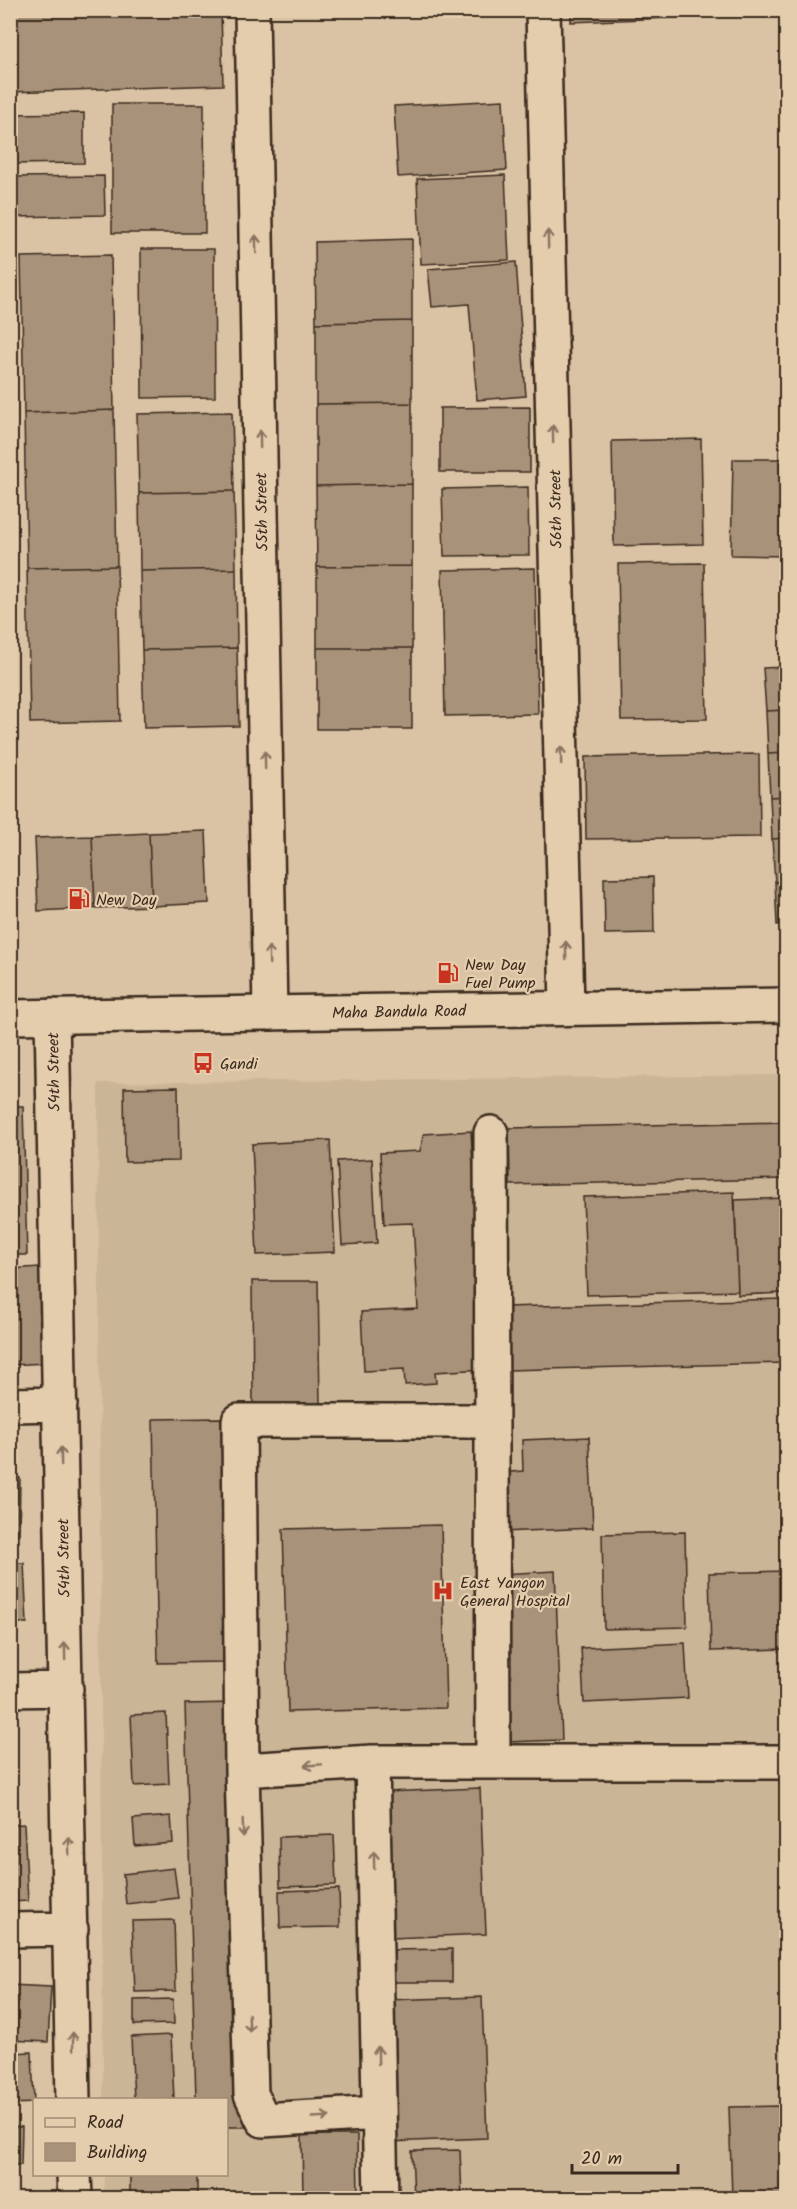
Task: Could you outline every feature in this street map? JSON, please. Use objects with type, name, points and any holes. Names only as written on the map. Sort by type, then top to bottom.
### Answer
[{"type":"street","name":"55th Street","points":[[252,10],[270,1013]]},
{"type":"street","name":"56th Street","points":[[543,10],[567,1008]]},
{"type":"street","name":"Maha Bandula Road","points":[[10,1017],[786,1005]]},
{"type":"street","name":"54th Street","points":[[52,1016],[73,2098]]},
{"type":"street","points":[[491,1133],[493,1761]]},
{"type":"street","points":[[10,1405],[60,1404]]},
{"type":"street","points":[[379,2113],[263,2120],[251,2094],[242,1770],[239,1421],[492,1421]]},
{"type":"street","points":[[10,1690],[66,1689]]},
{"type":"street","points":[[242,1770],[372,1762],[786,1762]]},
{"type":"street","points":[[372,1762],[381,2199]]},
{"type":"street","points":[[10,1930],[71,1929]]},
{"type":"street","points":[[74,2176],[75,2199]]},
{"type":"shaded area","name":"East Yangon General Hospital","points":[[786,1075],[786,2198],[104,2198],[104,2176],[228,2176],[228,2098],[103,2098],[98,1083]]},
{"type":"building","points":[[10,10],[221,10],[223,85],[10,92]]},
{"type":"building","points":[[571,10],[786,10],[786,13],[571,22]]},
{"type":"building","points":[[503,100],[507,170],[398,177],[394,106]]},
{"type":"building","points":[[112,104],[204,104],[205,233],[112,233]]},
{"type":"building","points":[[84,113],[84,163],[10,164],[10,114]]},
{"type":"building","points":[[505,175],[509,260],[421,264],[417,179]]},
{"type":"building","points":[[104,176],[105,215],[15,217],[14,177]]},
{"type":"building","points":[[412,239],[412,321],[316,323],[315,242]]},
{"type":"building","points":[[141,249],[214,249],[215,397],[142,398]]},
{"type":"building","points":[[111,255],[114,410],[24,413],[21,257]]},
{"type":"building","points":[[516,262],[526,396],[477,400],[469,304],[432,307],[428,269]]},
{"type":"building","points":[[412,321],[412,403],[316,404],[316,323]]},
{"type":"building","points":[[412,403],[412,484],[316,486],[316,404]]},
{"type":"building","points":[[530,407],[530,472],[440,472],[440,408]]},
{"type":"building","points":[[114,410],[117,566],[27,568],[24,413]]},
{"type":"building","points":[[232,412],[234,491],[139,493],[137,414]]},
{"type":"building","points":[[701,439],[703,544],[614,546],[612,441]]},
{"type":"building","points":[[733,459],[786,459],[786,556],[731,555]]},
{"type":"building","points":[[412,484],[412,566],[317,567],[316,486]]},
{"type":"building","points":[[528,487],[529,555],[444,556],[442,489]]},
{"type":"building","points":[[234,491],[236,569],[140,571],[139,493]]},
{"type":"building","points":[[704,563],[707,719],[621,720],[618,564]]},
{"type":"building","points":[[117,566],[120,721],[30,723],[27,568]]},
{"type":"building","points":[[412,566],[412,648],[317,648],[317,567]]},
{"type":"building","points":[[535,568],[538,714],[445,716],[442,570]]},
{"type":"building","points":[[236,569],[237,648],[142,650],[140,571]]},
{"type":"building","points":[[237,648],[239,726],[144,728],[142,650]]},
{"type":"building","points":[[317,648],[412,648],[412,729],[317,729]]},
{"type":"building","points":[[786,667],[786,710],[766,711],[763,668]]},
{"type":"building","points":[[786,710],[786,753],[768,754],[766,711]]},
{"type":"building","points":[[786,753],[786,796],[770,797],[768,754]]},
{"type":"building","points":[[759,754],[760,837],[586,839],[585,757]]},
{"type":"building","points":[[786,796],[786,838],[772,839],[770,797]]},
{"type":"building","points":[[206,831],[209,903],[152,906],[149,833]]},
{"type":"building","points":[[149,833],[152,906],[95,908],[92,836]]},
{"type":"building","points":[[92,836],[95,908],[38,911],[35,838]]},
{"type":"building","points":[[786,838],[786,881],[775,882],[772,839]]},
{"type":"building","points":[[653,877],[654,933],[605,934],[604,878]]},
{"type":"building","points":[[786,881],[786,924],[777,925],[775,882]]},
{"type":"building","points":[[178,1087],[179,1161],[125,1162],[124,1088]]},
{"type":"building","points":[[10,1106],[23,1106],[27,1255],[10,1255]]},
{"type":"building","points":[[786,1122],[786,1179],[510,1185],[509,1128]]},
{"type":"building","points":[[471,1131],[484,1369],[435,1372],[436,1383],[405,1385],[404,1369],[364,1371],[361,1312],[418,1309],[413,1223],[384,1224],[380,1153],[420,1151],[424,1134]]},
{"type":"building","points":[[330,1140],[335,1252],[257,1255],[252,1144]]},
{"type":"building","points":[[372,1159],[377,1243],[342,1245],[337,1161]]},
{"type":"building","points":[[734,1192],[738,1291],[587,1295],[583,1197]]},
{"type":"building","points":[[786,1198],[786,1293],[738,1295],[735,1200]]},
{"type":"building","points":[[40,1267],[45,1363],[10,1365],[10,1269]]},
{"type":"building","points":[[252,1281],[318,1281],[320,1403],[253,1404]]},
{"type":"building","points":[[783,1299],[785,1363],[507,1370],[506,1307]]},
{"type":"building","points":[[221,1418],[225,1662],[158,1663],[153,1419]]},
{"type":"building","points":[[589,1437],[593,1528],[501,1532],[499,1473],[523,1471],[522,1440]]},
{"type":"building","points":[[10,1478],[20,1478],[19,1542],[10,1542]]},
{"type":"building","points":[[441,1525],[446,1708],[288,1712],[283,1529]]},
{"type":"building","points":[[685,1532],[687,1627],[604,1629],[602,1534]]},
{"type":"building","points":[[10,1563],[24,1563],[27,1623],[10,1623]]},
{"type":"building","points":[[555,1571],[562,1740],[506,1742],[499,1574]]},
{"type":"building","points":[[786,1571],[786,1649],[711,1651],[709,1573]]},
{"type":"building","points":[[685,1643],[688,1698],[584,1703],[581,1648]]},
{"type":"building","points":[[234,1703],[246,2127],[228,2127],[228,2098],[196,2098],[185,1704]]},
{"type":"building","points":[[166,1713],[169,1784],[134,1786],[131,1715]]},
{"type":"building","points":[[480,1788],[486,1934],[392,1938],[386,1792]]},
{"type":"building","points":[[171,1816],[173,1843],[135,1846],[133,1819]]},
{"type":"building","points":[[24,1824],[28,1901],[10,1902],[10,1825]]},
{"type":"building","points":[[334,1835],[336,1885],[280,1887],[279,1837]]},
{"type":"building","points":[[174,1868],[178,1898],[126,1904],[123,1874]]},
{"type":"building","points":[[339,1889],[340,1927],[280,1928],[279,1891]]},
{"type":"building","points":[[174,1920],[176,1991],[135,1992],[132,1921]]},
{"type":"building","points":[[452,1949],[452,1982],[391,1982],[391,1950]]},
{"type":"building","points":[[10,1985],[51,1987],[48,2042],[10,2040]]},
{"type":"building","points":[[482,1997],[487,2138],[389,2142],[384,2000]]},
{"type":"building","points":[[173,1999],[174,2024],[134,2025],[134,2000]]},
{"type":"building","points":[[171,2035],[174,2098],[134,2098],[131,2037]]},
{"type":"building","points":[[32,2052],[33,2103],[10,2104],[10,2053]]},
{"type":"building","points":[[781,2106],[784,2198],[732,2198],[729,2107]]},
{"type":"building","points":[[10,2126],[22,2127],[21,2165],[10,2165]]},
{"type":"building","points":[[302,2135],[357,2135],[358,2198],[303,2198]]},
{"type":"building","points":[[460,2150],[462,2198],[414,2198],[412,2151]]},
{"type":"building","points":[[130,2176],[197,2176],[197,2198],[130,2198]]},
{"type":"place","name":"New Day","points":[[79,899]]},
{"type":"place","name":"New Day Fuel Pump","points":[[448,973]]},
{"type":"place","name":"Gandi","points":[[203,1063]]},
{"type":"place","name":"East Yangon General Hospital","points":[[443,1591]]}]
